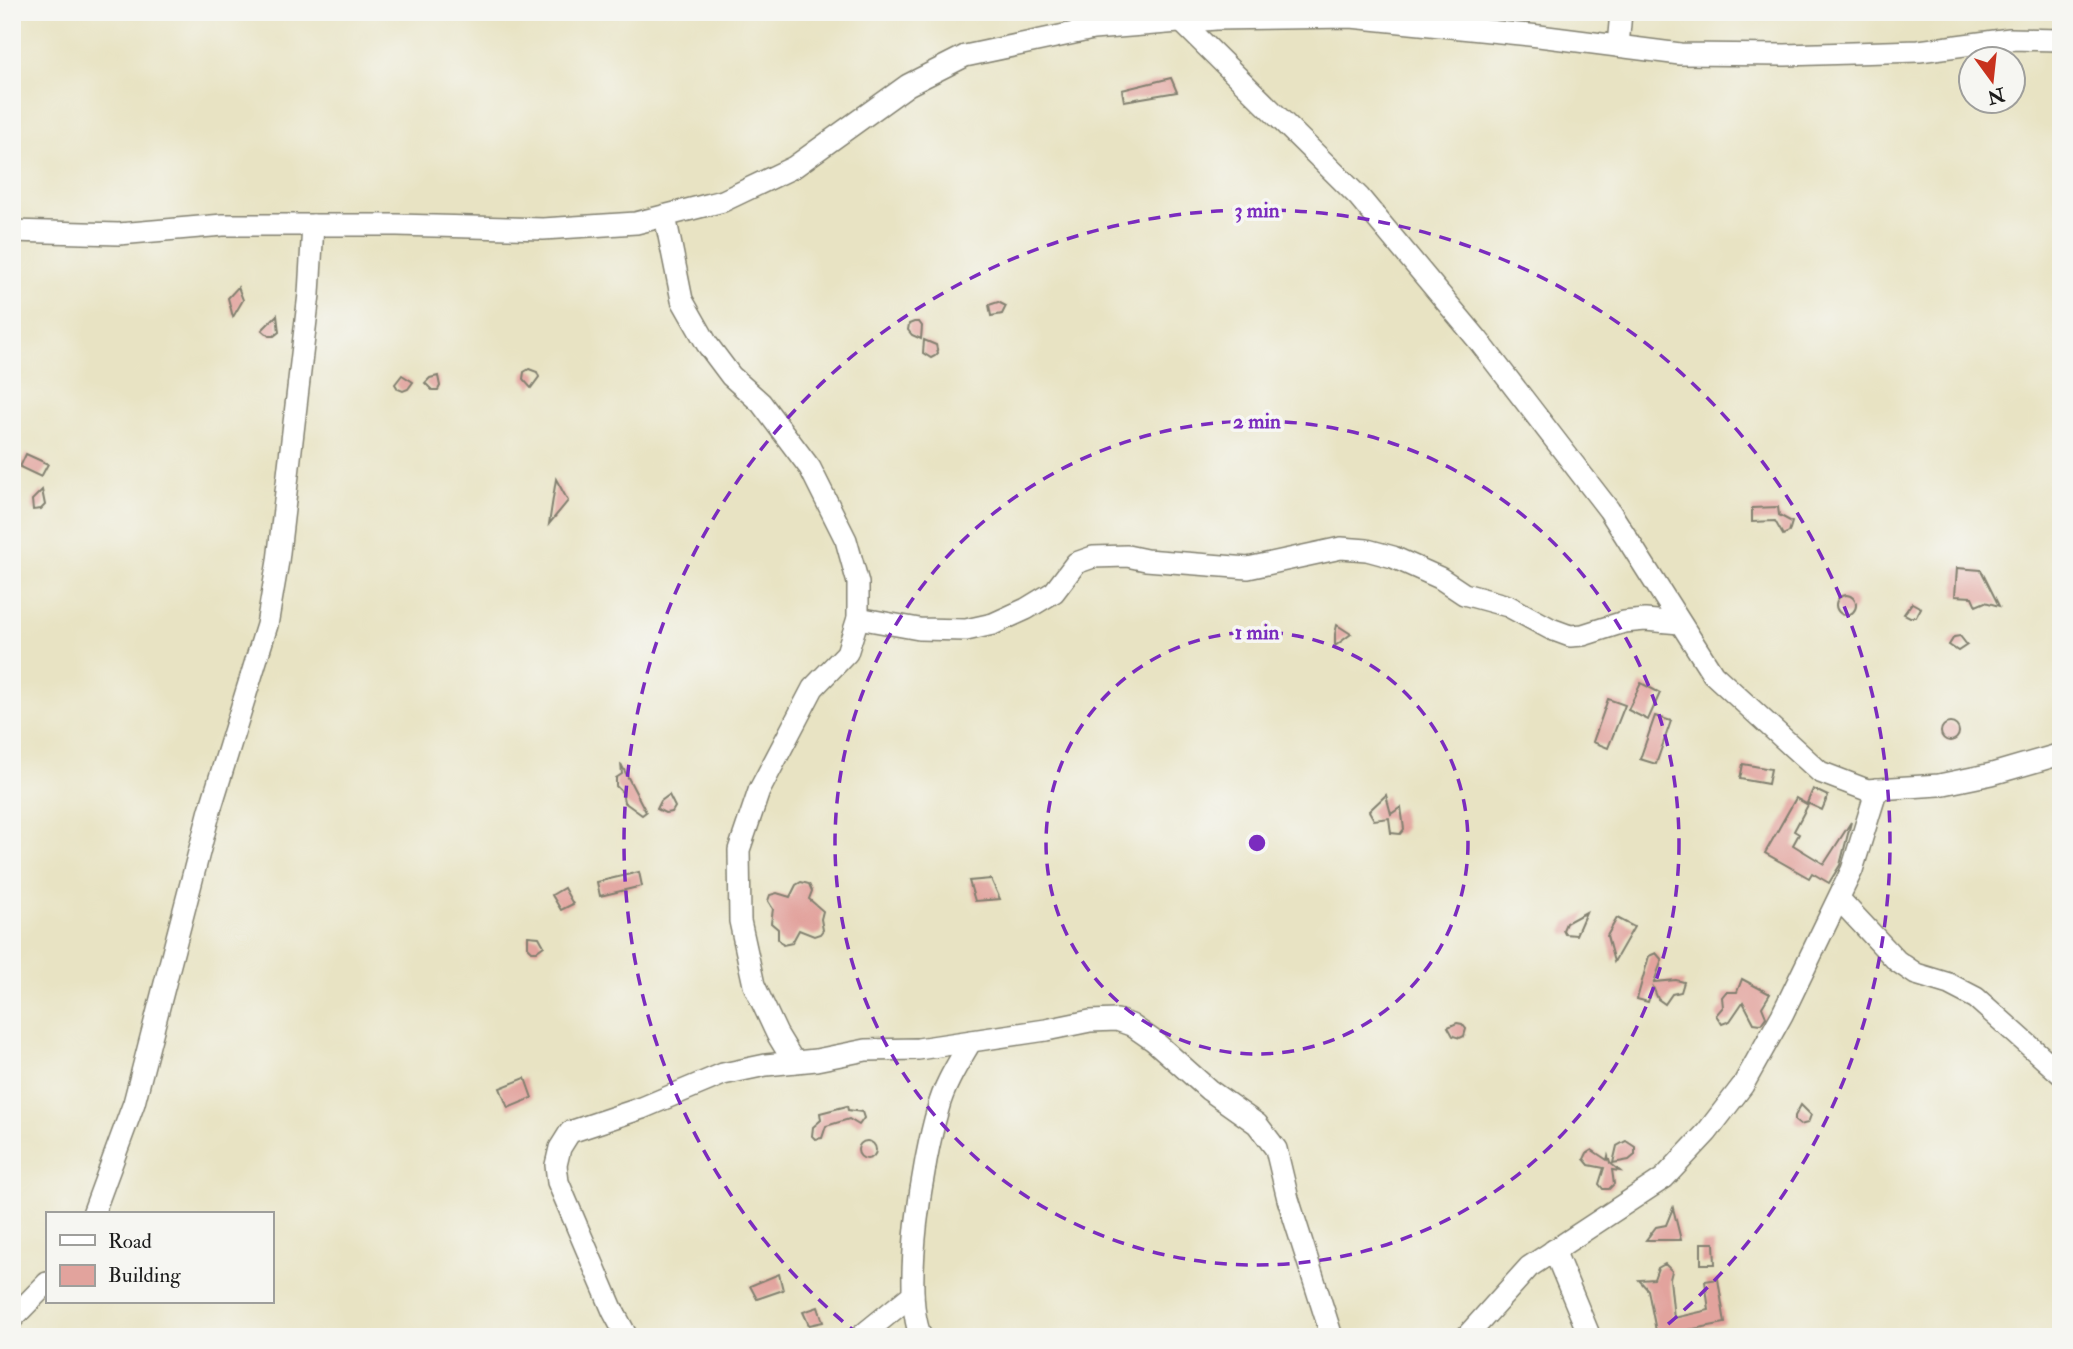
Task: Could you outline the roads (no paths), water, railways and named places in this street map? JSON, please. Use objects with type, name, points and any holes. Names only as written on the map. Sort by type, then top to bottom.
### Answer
[{"type":"street","points":[[1618,47],[1621,12]]},
{"type":"street","points":[[13,238],[119,234],[223,225],[543,229],[636,223],[723,201],[794,167],[908,85],[965,57],[1133,19],[1182,22],[1351,17],[1680,54],[1785,55],[1919,51],[2010,39],[2061,40]]},
{"type":"street","points":[[1182,22],[1359,197],[1478,340],[1609,510],[1713,674],[1820,772],[1867,789],[1939,785],[1992,774],[2061,754]]},
{"type":"street","points":[[665,216],[682,300],[707,344],[725,368],[761,403],[810,468],[846,540],[858,583],[858,618],[847,653],[813,688],[759,791],[739,850],[740,920],[754,985],[777,1034],[794,1062]]},
{"type":"street","points":[[94,1212],[134,1103],[210,810],[252,681],[267,625],[278,561],[309,294],[313,225]]},
{"type":"street","points":[[858,618],[919,629],[967,630],[993,624],[1026,609],[1054,592],[1076,563],[1093,557],[1127,556],[1248,568],[1341,548],[1367,550],[1393,557],[1440,578],[1464,594],[1508,606],[1570,636],[1635,621],[1680,623]]},
{"type":"street","points":[[1466,1337],[1529,1267],[1664,1178],[1707,1132],[1743,1085],[1782,1015],[1852,870],[1877,789]]},
{"type":"street","points":[[1839,898],[1898,961],[1916,974],[1949,984],[1976,998],[2061,1074]]},
{"type":"street","points":[[627,1337],[612,1311],[558,1182],[556,1165],[560,1148],[570,1132],[642,1108],[723,1074],[866,1050],[918,1049],[1090,1021],[1117,1020],[1131,1025],[1154,1041],[1209,1090],[1258,1124],[1276,1149],[1288,1199],[1332,1337]]},
{"type":"street","points":[[921,1337],[915,1323],[913,1294],[915,1243],[927,1156],[938,1106],[971,1041]]},
{"type":"street","points":[[1554,1250],[1590,1337]]},
{"type":"street","points":[[12,1319],[46,1284]]},
{"type":"street","points":[[860,1337],[913,1294]]}]
